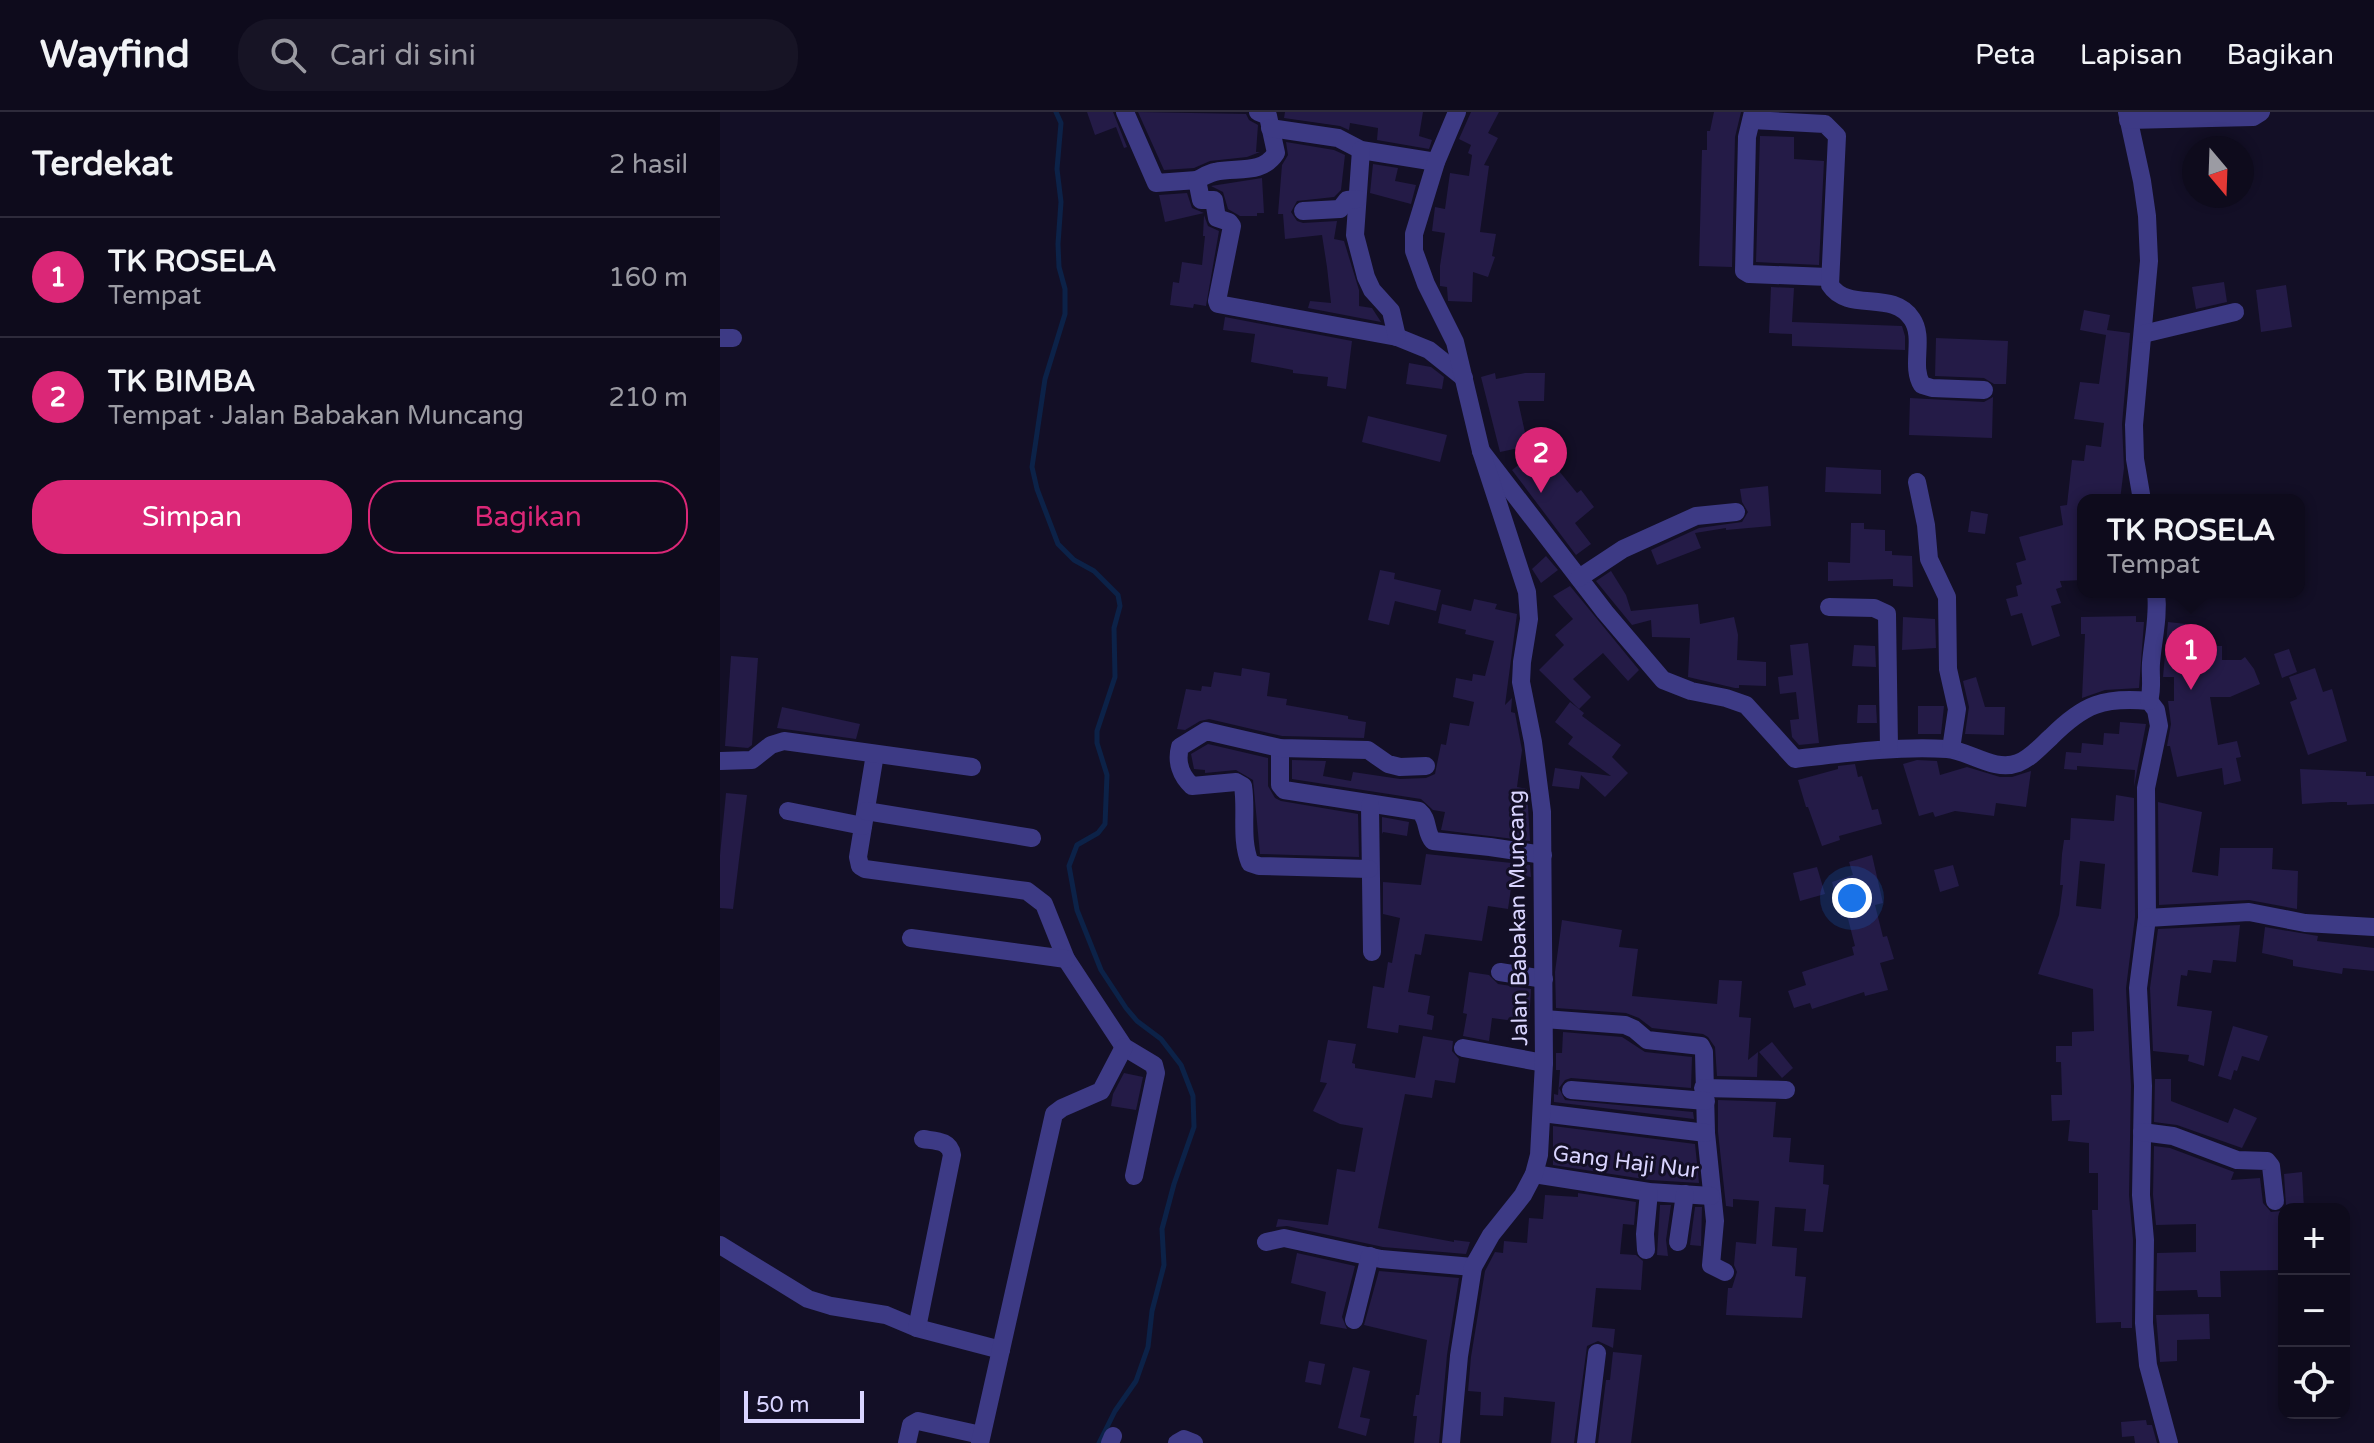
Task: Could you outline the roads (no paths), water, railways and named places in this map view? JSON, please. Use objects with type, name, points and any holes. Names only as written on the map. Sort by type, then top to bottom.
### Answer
[{"type":"street","points":[[1125,112],[1153,180],[1160,183],[1197,180],[1213,172],[1251,169],[1271,161],[1276,153],[1268,116],[1258,112]]},
{"type":"street","name":"Jalan Babakan Muncang","points":[[1451,1443],[1459,1356],[1473,1267],[1491,1235],[1523,1195],[1534,1174],[1539,1155],[1544,1063],[1543,855],[1537,768],[1521,682],[1529,619],[1527,592],[1481,451],[1455,342],[1426,284],[1414,251],[1414,234],[1436,162],[1457,112]]},
{"type":"street","points":[[2141,494],[2135,459],[2134,425],[2149,261],[2147,216],[2127,116],[2253,117],[2261,112]]},
{"type":"street","points":[[1828,277],[1749,274],[1744,271],[1747,137],[1752,116],[1808,117],[1825,124],[1837,136],[1828,277],[1836,295],[1855,301],[1878,301],[1893,305],[1912,318],[1916,329],[1918,378],[1922,385],[1984,390]]},
{"type":"street","points":[[1270,128],[1338,138],[1361,150],[1436,162]]},
{"type":"street","points":[[1361,150],[1355,235],[1366,277],[1372,290],[1391,311],[1397,337]]},
{"type":"street","points":[[1197,180],[1201,200],[1214,200],[1217,218],[1232,226],[1217,301],[1220,306],[1397,337],[1429,350],[1464,378]]},
{"type":"street","points":[[1303,211],[1340,209],[1347,200],[1357,199]]},
{"type":"street","points":[[2143,334],[2235,312]]},
{"type":"street","points":[[1481,451],[1663,680],[1691,691],[1746,705],[1791,757],[1889,748],[1951,749],[1980,760],[2014,765],[2026,759],[2088,706],[2132,699],[2149,701],[2156,710],[2159,726],[2146,788],[2147,918],[2138,988],[2143,1086],[2144,1323],[2148,1365],[2169,1443]]},
{"type":"street","points":[[1917,482],[1929,559],[1947,597],[1948,669],[1957,709],[1951,749]]},
{"type":"street","points":[[1579,578],[1623,549],[1696,516],[1736,512]]},
{"type":"street","points":[[2149,701],[2153,687],[2151,667],[2156,598]]},
{"type":"street","points":[[1829,607],[1874,608],[1887,614],[1889,748]]},
{"type":"street","points":[[1369,869],[1259,866],[1250,863],[1245,849],[1243,786],[1236,782],[1192,786],[1180,769],[1178,753],[1183,743],[1206,731],[1280,748],[1368,750],[1388,764],[1426,766]]},
{"type":"street","points":[[720,761],[752,760],[777,742],[972,767]]},
{"type":"street","points":[[1280,748],[1280,785],[1284,790],[1422,813],[1428,836],[1433,841],[1543,855]]},
{"type":"street","points":[[875,754],[858,862],[865,869],[1027,891],[1044,904],[1066,959],[1124,1047],[1151,1061],[1156,1069],[1134,1176]]},
{"type":"street","points":[[1370,805],[1372,952]]},
{"type":"street","points":[[788,811],[1032,838]]},
{"type":"street","points":[[2147,918],[2249,912],[2305,923],[2374,929],[2374,921]]},
{"type":"street","points":[[911,938],[1066,959]]},
{"type":"street","points":[[1500,972],[1544,979]]},
{"type":"street","points":[[1544,1019],[1625,1025],[1647,1040],[1700,1045],[1704,1052],[1706,1133],[1715,1221],[1711,1265],[1725,1272]]},
{"type":"street","points":[[907,1443],[911,1425],[918,1421],[980,1439],[1054,1114],[1101,1091],[1124,1047]]},
{"type":"street","points":[[1463,1048],[1544,1063]]},
{"type":"street","points":[[1571,1090],[1705,1094],[1786,1090]]},
{"type":"street","points":[[1542,1113],[1706,1133]]},
{"type":"street","points":[[2142,1132],[2173,1136],[2237,1160],[2267,1161],[2271,1166],[2275,1201]]},
{"type":"street","points":[[917,1328],[952,1155],[949,1146],[944,1143],[923,1139]]},
{"type":"street","name":"Gang Haji Nur","points":[[1534,1174],[1649,1192],[1711,1196]]},
{"type":"street","points":[[1646,1250],[1649,1192]]},
{"type":"street","points":[[1678,1242],[1685,1194]]},
{"type":"street","points":[[1266,1242],[1284,1238],[1370,1256],[1473,1267]]},
{"type":"street","points":[[720,1245],[808,1299],[886,1315],[917,1328],[1001,1350]]},
{"type":"street","points":[[1354,1320],[1370,1256]]},
{"type":"street","points":[[1586,1443],[1597,1353]]},
{"type":"street","points":[[1177,1443],[1184,1439],[1194,1443]]},
{"type":"waterway","points":[[1056,112],[1061,123],[1057,169],[1061,202],[1058,244],[1059,267],[1065,289],[1065,314],[1045,379],[1032,467],[1058,544],[1074,560],[1094,571],[1118,595],[1120,606],[1114,628],[1115,677],[1097,731],[1097,743],[1107,775],[1105,824],[1098,833],[1077,845],[1069,866],[1077,910],[1101,970],[1126,1008],[1137,1021],[1161,1039],[1181,1065],[1193,1096],[1194,1127],[1162,1229],[1164,1265],[1152,1311],[1148,1347],[1136,1381],[1115,1411],[1099,1443]]},
{"type":"place","name":"TK BIMBA","points":[[1541,493]]},
{"type":"place","name":"TK ROSELA","points":[[2191,690]]}]
